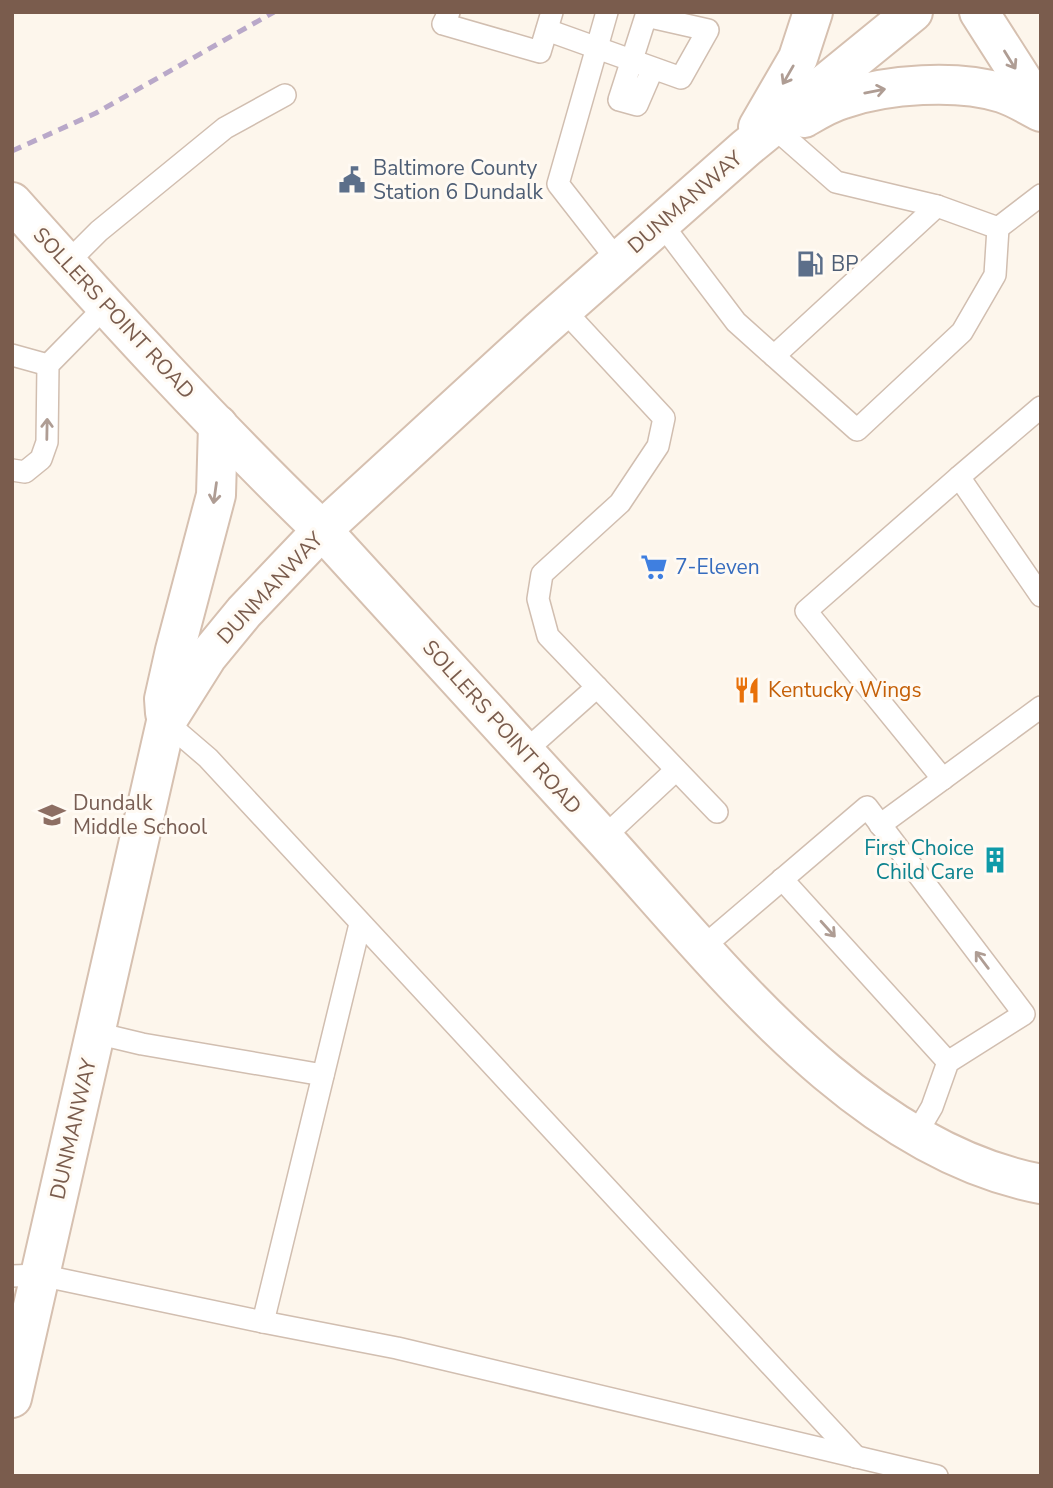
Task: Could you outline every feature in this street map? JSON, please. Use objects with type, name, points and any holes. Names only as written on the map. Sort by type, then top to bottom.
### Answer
[{"type":"street","points":[[762,139],[798,58],[813,12]]},
{"type":"street","name":"DUNMANWAY","points":[[12,1398],[26,1276],[96,1033],[166,722],[207,657],[244,612],[323,530],[563,309],[661,223],[913,12]]},
{"type":"street","points":[[979,12],[1041,111]]},
{"type":"street","points":[[762,139],[841,99],[879,90],[947,85],[1004,93],[1041,111]]},
{"type":"street","name":"SOLLERS POINT ROAD","points":[[12,202],[105,307],[323,530],[744,994],[822,1069],[887,1120],[955,1158],[1041,1184]]},
{"type":"street","points":[[166,722],[164,699],[216,495],[218,425]]},
{"type":"lane","points":[[449,12],[443,24],[540,52],[549,21],[597,48],[632,60],[681,78],[708,30],[646,16],[632,60],[620,100],[637,105],[653,68]]},
{"type":"lane","points":[[607,12],[558,184],[618,261]]},
{"type":"lane","points":[[67,263],[99,232],[225,128],[285,95]]},
{"type":"lane","points":[[762,139],[836,182],[937,206],[998,228]]},
{"type":"lane","points":[[661,223],[736,322],[857,430],[962,332],[995,275],[998,228],[1041,195]]},
{"type":"lane","points":[[774,356],[937,206]]},
{"type":"lane","points":[[12,470],[25,472],[41,459],[47,442],[48,365],[105,307]]},
{"type":"lane","points":[[563,309],[664,418],[658,446],[620,503],[542,574],[538,599],[548,636],[717,812]]},
{"type":"lane","points":[[12,355],[48,365]]},
{"type":"lane","points":[[943,779],[806,611],[1041,407]]},
{"type":"lane","points":[[958,477],[1041,596]]},
{"type":"lane","points":[[524,752],[597,687]]},
{"type":"lane","points":[[880,825],[1041,707]]},
{"type":"lane","points":[[166,722],[208,758],[856,1457]]},
{"type":"lane","points":[[603,838],[676,769]]},
{"type":"lane","points":[[703,947],[867,807],[1024,1014],[948,1062],[932,1107],[915,1136]]},
{"type":"lane","points":[[782,879],[948,1062]]},
{"type":"lane","points":[[263,1322],[360,924]]},
{"type":"lane","points":[[96,1033],[142,1044],[323,1075]]},
{"type":"lane","points":[[26,1276],[397,1348],[937,1476]]},
{"type":"railway","points":[[12,151],[96,113],[274,12]]},
{"type":"place","name":"Baltimore County Station 6 Dundalk","points":[[352,180]]},
{"type":"place","name":"BP","points":[[810,264]]},
{"type":"place","name":"7-Eleven","points":[[654,567]]},
{"type":"place","name":"Kentucky Wings","points":[[747,690]]},
{"type":"place","name":"Dundalk Middle School","points":[[52,815]]},
{"type":"place","name":"First Choice Child Care","points":[[995,860]]}]
